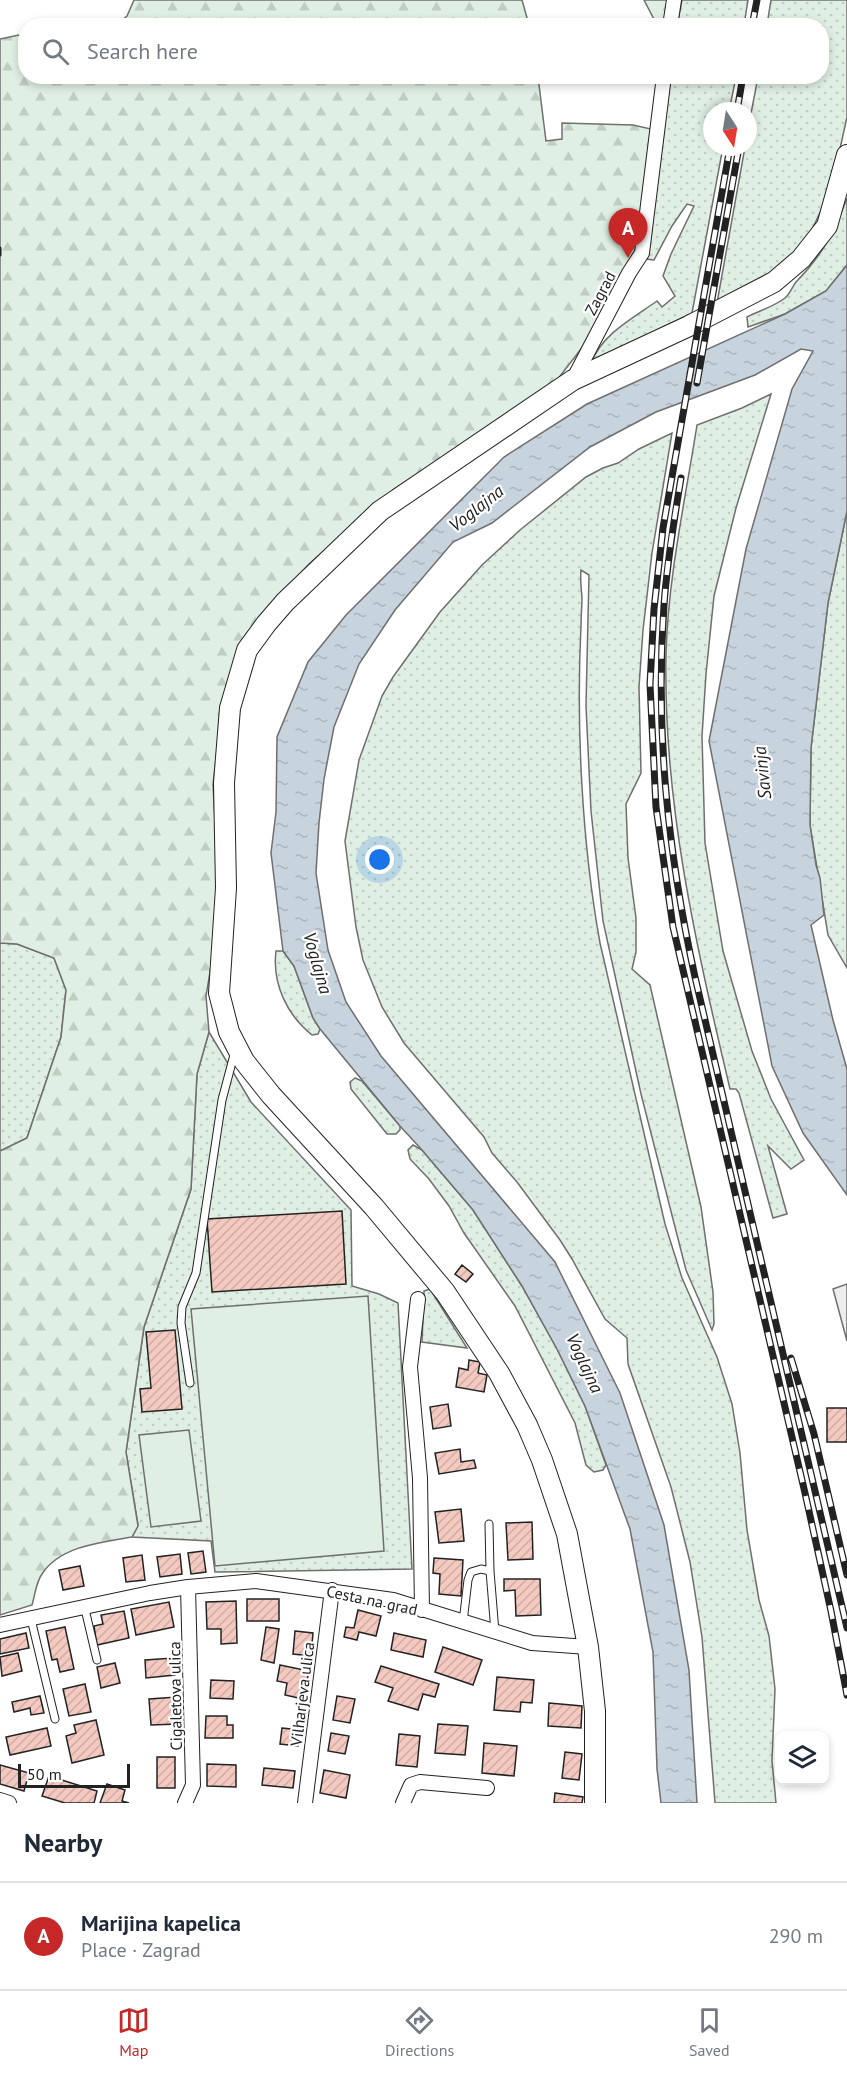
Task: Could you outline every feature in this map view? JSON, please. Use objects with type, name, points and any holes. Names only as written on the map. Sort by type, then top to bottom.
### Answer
[{"type":"street","points":[[671,18],[674,0]]},
{"type":"street","name":"Zagrad","points":[[573,380],[629,273],[642,253],[663,84]]},
{"type":"street","points":[[595,1803],[596,1711],[588,1647],[567,1534],[542,1460],[526,1425],[499,1373],[445,1292],[374,1207],[271,1095],[244,1062],[229,1032],[219,993],[226,888],[224,783],[230,708],[247,650],[285,602],[380,511],[573,380],[689,326],[774,282],[801,259],[827,226],[847,155]]},
{"type":"street","points":[[418,1299],[410,1367],[420,1478],[422,1610]]},
{"type":"street","name":"Cesta na grad","points":[[0,1625],[84,1605],[188,1587],[255,1581],[393,1600],[532,1643],[588,1647]]},
{"type":"street","name":"Cigaletova ulica","points":[[185,1803],[194,1785],[188,1587]]},
{"type":"street","name":"Vilharjeva ulica","points":[[305,1803],[332,1590]]},
{"type":"street","points":[[403,1803],[411,1785],[420,1782],[487,1788]]},
{"type":"street","points":[[0,1800],[9,1803]]},
{"type":"lane","points":[[190,1383],[181,1323],[182,1307],[196,1273],[222,1100],[236,1046]]},
{"type":"lane","points":[[489,1524],[495,1632]]},
{"type":"lane","points":[[463,1622],[471,1572],[481,1569],[490,1571]]},
{"type":"lane","points":[[84,1605],[97,1660]]},
{"type":"lane","points":[[32,1619],[55,1719]]},
{"type":"green space","points":[[134,0],[522,0],[527,18],[125,18]]},
{"type":"green space","points":[[644,0],[672,0],[668,18],[653,18]]},
{"type":"green space","points":[[682,0],[748,0],[745,18],[679,18]]},
{"type":"green space","points":[[771,0],[847,0],[847,117],[834,176],[823,206],[809,236],[792,256],[776,270],[717,303],[743,156],[757,156],[757,102],[753,102],[757,84],[829,84],[829,18],[768,18]]},
{"type":"green space","points":[[18,35],[18,84],[539,84],[546,141],[562,139],[562,123],[633,125],[651,129],[634,256],[609,304],[581,349],[554,384],[394,489],[309,564],[272,604],[222,705],[213,785],[219,892],[218,925],[206,996],[209,1032],[197,1074],[191,1189],[144,1327],[126,1452],[138,1526],[132,1537],[82,1547],[59,1557],[40,1577],[32,1605],[0,1615],[0,1151],[27,1138],[61,1037],[66,990],[54,958],[17,944],[0,943],[0,39]]},
{"type":"green space","points":[[669,84],[735,84],[731,102],[703,102],[703,156],[721,156],[692,313],[591,363],[610,335],[657,301],[662,307],[675,296],[663,276],[694,206],[687,204],[654,260],[646,259],[666,90]]},
{"type":"green space","points":[[847,198],[847,265],[826,291],[785,314],[748,327],[747,317],[785,298],[813,263],[832,232]]},
{"type":"green space","points":[[771,394],[736,508],[714,596],[702,736],[705,843],[723,951],[752,1051],[771,1099],[804,1160],[791,1169],[768,1146],[787,1214],[773,1218],[739,1093],[736,1089],[730,1089],[705,981],[676,819],[666,710],[667,625],[670,597],[697,425]]},
{"type":"green space","points":[[672,433],[652,553],[643,630],[639,687],[641,773],[626,804],[628,858],[636,918],[636,952],[632,969],[650,985],[701,1207],[713,1292],[714,1324],[712,1330],[686,1270],[641,1094],[603,921],[591,811],[586,706],[589,575],[581,570],[579,703],[585,826],[600,943],[665,1224],[682,1278],[717,1357],[732,1404],[740,1453],[747,1530],[759,1600],[769,1636],[775,1689],[772,1761],[776,1803],[715,1803],[702,1637],[690,1562],[671,1487],[628,1364],[627,1338],[605,1319],[560,1240],[517,1182],[492,1153],[484,1137],[404,1043],[382,1007],[363,960],[356,927],[345,841],[359,760],[382,696],[440,612],[482,565],[520,530],[586,477],[618,463],[639,449]]},
{"type":"green space","points":[[847,511],[847,968],[828,935],[810,825],[811,748],[828,603]]},
{"type":"green space","points":[[0,943],[17,944],[54,958],[66,990],[61,1037],[27,1138],[0,1151]]},
{"type":"green space","points":[[276,951],[283,951],[294,966],[313,1018],[320,1029],[318,1034],[312,1035],[303,1027],[283,998],[276,975]]},
{"type":"green space","points":[[209,1032],[251,1102],[351,1210],[352,1286],[379,1294],[398,1303],[412,1569],[215,1572],[211,1541],[132,1537],[138,1525],[126,1452],[144,1327],[191,1189],[197,1074]]},
{"type":"green space","points":[[355,1078],[362,1081],[400,1126],[396,1134],[387,1134],[351,1089],[350,1082]]},
{"type":"green space","points":[[413,1145],[422,1150],[473,1210],[522,1286],[585,1406],[606,1465],[603,1470],[594,1472],[586,1465],[575,1423],[515,1306],[464,1233],[449,1206],[429,1179],[410,1159],[408,1150]]},
{"type":"green space","points":[[430,1289],[467,1348],[422,1342],[424,1291]]},
{"type":"green space","points":[[368,1296],[384,1551],[215,1566],[191,1309]]},
{"type":"green space","points":[[189,1430],[201,1521],[151,1527],[139,1435]]},
{"type":"shaded area","points":[[847,1284],[847,1341],[833,1289]]},
{"type":"water","points":[[847,265],[847,511],[828,603],[811,748],[810,825],[824,915],[811,925],[847,1069],[847,1195],[803,1133],[772,1066],[709,741],[746,549],[792,389],[813,351],[801,349],[755,375],[656,412],[590,447],[492,523],[453,542],[395,610],[359,664],[334,727],[324,779],[316,873],[328,950],[346,1002],[381,1056],[555,1262],[620,1393],[664,1525],[689,1670],[697,1803],[661,1803],[657,1769],[653,1652],[630,1529],[585,1406],[522,1286],[473,1210],[320,1029],[313,1018],[294,966],[283,951],[271,853],[276,812],[277,737],[308,662],[346,615],[504,457],[587,404],[785,314],[826,291]]},
{"type":"building","points":[[342,1211],[346,1284],[212,1292],[207,1219]]},
{"type":"building","points":[[462,1265],[473,1274],[466,1282],[455,1274]]},
{"type":"building","points":[[175,1330],[182,1409],[142,1412],[140,1389],[151,1388],[146,1332]]},
{"type":"building","points":[[469,1360],[480,1362],[478,1373],[487,1375],[484,1392],[456,1387],[459,1368],[468,1370]]},
{"type":"building","points":[[448,1404],[451,1426],[433,1429],[430,1407]]},
{"type":"building","points":[[827,1408],[847,1408],[847,1442],[827,1442]]},
{"type":"building","points":[[460,1449],[461,1462],[474,1460],[476,1468],[439,1474],[435,1453]]},
{"type":"building","points":[[461,1509],[464,1541],[439,1543],[435,1512]]},
{"type":"building","points":[[532,1522],[533,1559],[508,1560],[506,1523]]},
{"type":"building","points":[[203,1551],[206,1572],[191,1574],[188,1553]]},
{"type":"building","points":[[180,1554],[182,1574],[160,1577],[157,1557]]},
{"type":"building","points":[[142,1555],[145,1580],[126,1582],[123,1558]]},
{"type":"building","points":[[434,1558],[463,1560],[461,1596],[439,1594],[440,1574],[433,1573]]},
{"type":"building","points":[[80,1566],[84,1586],[63,1590],[59,1570]]},
{"type":"building","points":[[504,1579],[540,1579],[541,1615],[516,1616],[515,1590],[504,1591]]},
{"type":"building","points":[[247,1599],[279,1599],[279,1621],[247,1621]]},
{"type":"building","points":[[236,1601],[237,1643],[221,1644],[221,1629],[207,1629],[206,1602]]},
{"type":"building","points":[[169,1602],[174,1627],[136,1635],[131,1609]]},
{"type":"building","points":[[358,1610],[381,1616],[376,1636],[359,1632],[357,1640],[344,1637],[346,1627],[354,1628]]},
{"type":"building","points":[[124,1611],[129,1638],[97,1645],[94,1626],[103,1624],[101,1615]]},
{"type":"building","points":[[65,1627],[74,1669],[60,1672],[57,1659],[52,1660],[46,1631]]},
{"type":"building","points":[[266,1627],[279,1629],[274,1663],[261,1660]]},
{"type":"building","points":[[295,1631],[313,1633],[311,1656],[293,1654]]},
{"type":"building","points":[[26,1633],[29,1648],[0,1654],[0,1639]]},
{"type":"building","points":[[394,1633],[426,1640],[423,1657],[391,1650]]},
{"type":"building","points":[[443,1647],[482,1660],[473,1685],[435,1672]]},
{"type":"building","points":[[18,1653],[22,1671],[2,1676],[0,1657]]},
{"type":"building","points":[[174,1658],[175,1675],[146,1678],[145,1660]]},
{"type":"building","points":[[115,1663],[120,1683],[101,1688],[97,1667]]},
{"type":"building","points":[[280,1665],[309,1671],[303,1699],[285,1695],[287,1683],[277,1681]]},
{"type":"building","points":[[381,1666],[439,1684],[435,1697],[423,1694],[418,1710],[388,1701],[393,1688],[375,1682]]},
{"type":"building","points":[[497,1677],[534,1680],[532,1703],[521,1702],[520,1712],[494,1710]]},
{"type":"building","points":[[211,1680],[234,1681],[233,1699],[210,1698]]},
{"type":"building","points":[[85,1684],[91,1712],[69,1716],[63,1689]]},
{"type":"building","points":[[40,1696],[44,1713],[31,1715],[30,1708],[14,1712],[12,1702]]},
{"type":"building","points":[[337,1696],[355,1699],[350,1723],[333,1720]]},
{"type":"building","points":[[177,1697],[178,1724],[151,1725],[149,1699]]},
{"type":"building","points":[[549,1703],[582,1706],[581,1728],[548,1726]]},
{"type":"building","points":[[206,1716],[227,1716],[227,1725],[233,1725],[233,1738],[205,1738]]},
{"type":"building","points":[[96,1720],[104,1755],[72,1763],[66,1736],[76,1733],[74,1725]]},
{"type":"building","points":[[438,1724],[468,1726],[465,1755],[435,1753]]},
{"type":"building","points":[[47,1728],[51,1746],[10,1755],[6,1737]]},
{"type":"building","points":[[282,1728],[300,1730],[298,1746],[280,1744]]},
{"type":"building","points":[[331,1733],[349,1736],[345,1754],[328,1751]]},
{"type":"building","points":[[399,1734],[420,1736],[417,1767],[396,1765]]},
{"type":"building","points":[[484,1743],[517,1746],[514,1776],[482,1773]]},
{"type":"building","points":[[565,1752],[582,1754],[579,1780],[562,1778]]},
{"type":"building","points":[[157,1757],[175,1757],[175,1788],[157,1788]]},
{"type":"building","points":[[207,1764],[236,1765],[236,1787],[207,1786]]},
{"type":"building","points":[[0,1765],[29,1773],[24,1791],[0,1784]]},
{"type":"building","points":[[264,1768],[295,1771],[293,1788],[262,1785]]},
{"type":"building","points":[[324,1770],[350,1775],[346,1798],[320,1793]]},
{"type":"building","points":[[49,1776],[97,1791],[94,1803],[65,1803],[42,1796]]},
{"type":"building","points":[[107,1784],[125,1790],[122,1801],[129,1803],[100,1803]]},
{"type":"building","points":[[555,1793],[583,1797],[582,1803],[554,1803]]},
{"type":"railway","points":[[754,18],[757,0]]},
{"type":"railway","points":[[739,102],[742,84]]},
{"type":"railway","points":[[728,156],[663,528],[654,609],[650,684],[656,807],[673,927],[805,1493],[847,1695]]},
{"type":"railway","points":[[697,383],[737,156]]},
{"type":"railway","points":[[681,478],[667,573],[662,652],[663,746],[671,838],[695,977],[847,1628]]},
{"type":"railway","points":[[791,1358],[814,1434],[847,1575]]},
{"type":"wall","points":[[0,248],[0,255]]},
{"type":"place","name":"Marijina kapelica","points":[[628,258]]},
{"type":"water label","name":"Voglajna","points":[[476,508]]},
{"type":"water label","name":"Savinja","points":[[762,773]]},
{"type":"water label","name":"Voglajna","points":[[318,963]]},
{"type":"water label","name":"Voglajna","points":[[585,1363]]}]
